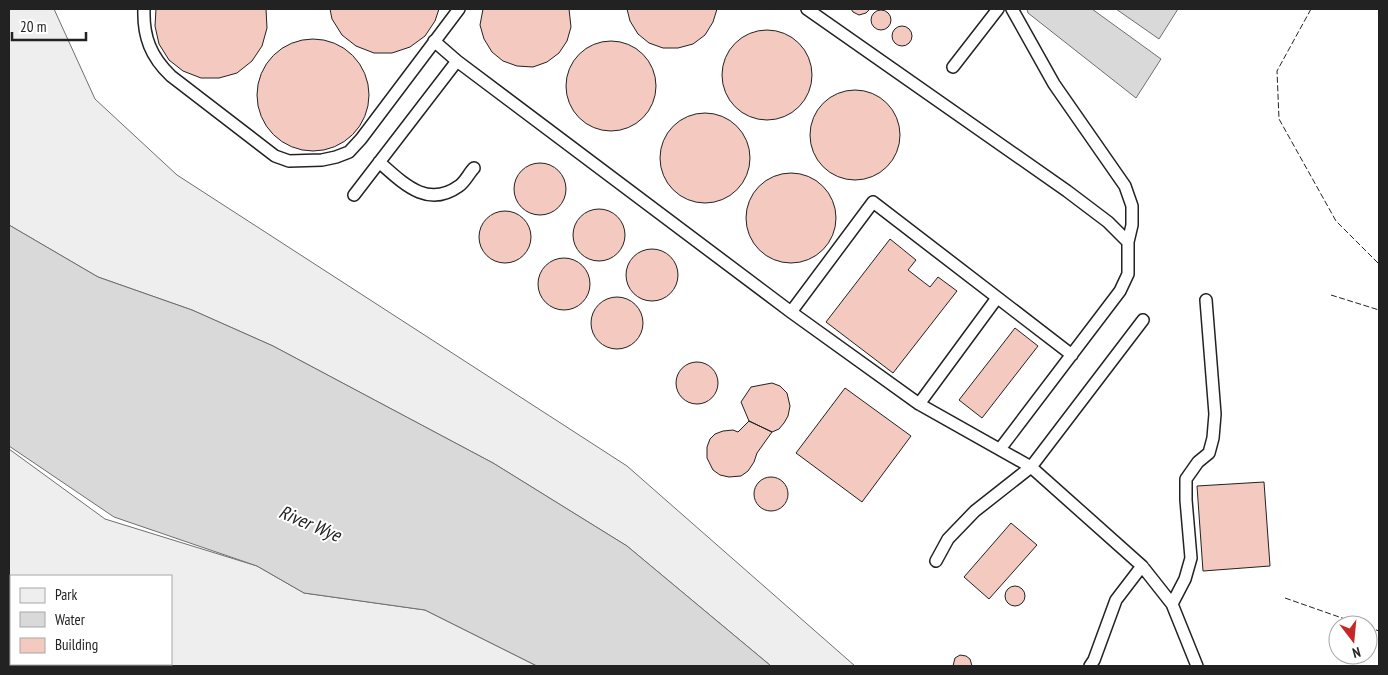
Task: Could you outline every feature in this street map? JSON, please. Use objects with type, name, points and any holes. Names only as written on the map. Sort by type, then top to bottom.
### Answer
[{"type":"lane","points":[[144,9],[143,26],[158,64],[275,156],[289,161],[322,160],[348,152],[361,139],[458,9]]},
{"type":"lane","points":[[807,9],[1067,191],[1108,222],[1128,242]]},
{"type":"lane","points":[[953,67],[998,9]]},
{"type":"lane","points":[[1000,449],[1120,291],[1128,274],[1128,242],[1132,224],[1132,206],[1125,186],[1054,84],[1012,9]]},
{"type":"lane","points":[[434,41],[457,61],[791,312],[919,404],[1031,467],[1142,566],[1172,604],[1197,666]]},
{"type":"lane","points":[[354,195],[457,61]]},
{"type":"lane","points":[[379,162],[402,182],[422,194],[440,196],[460,185],[474,168]]},
{"type":"lane","points":[[791,312],[873,202],[1072,355]]},
{"type":"lane","points":[[919,404],[997,298]]},
{"type":"lane","points":[[1172,604],[1185,579],[1191,558],[1186,478],[1198,462],[1208,453],[1213,438],[1215,414],[1206,300]]},
{"type":"lane","points":[[936,561],[948,539],[975,511],[1031,467],[1144,320]]},
{"type":"lane","points":[[1093,664],[1116,600],[1142,566]]},
{"type":"green space","points":[[9,9],[54,9],[95,99],[177,175],[627,466],[855,666],[771,666],[627,546],[493,463],[273,346],[192,310],[98,277],[9,225]]},
{"type":"green space","points":[[9,449],[105,519],[257,566],[304,593],[425,610],[537,666],[9,666]]},
{"type":"water","points":[[1027,9],[1092,9],[1161,59],[1136,98],[1028,13]]},
{"type":"water","points":[[1116,9],[1178,9],[1159,39]]},
{"type":"water","name":"River Wye","points":[[9,225],[98,277],[192,310],[273,346],[493,463],[627,546],[771,666],[537,666],[425,610],[304,593],[257,566],[114,517],[9,446]]},
{"type":"building","points":[[156,9],[266,9],[267,28],[262,46],[252,61],[237,73],[219,78],[201,78],[183,71],[169,60],[159,44],[155,26]]},
{"type":"building","points":[[330,9],[439,9],[435,21],[425,36],[410,47],[392,53],[374,53],[356,46],[342,35],[332,19]]},
{"type":"building","points":[[483,9],[569,9],[571,27],[567,41],[559,53],[547,62],[533,67],[517,66],[503,61],[492,52],[484,39],[480,25]]},
{"type":"building","points":[[627,9],[717,9],[713,22],[705,35],[693,44],[678,48],[663,48],[649,43],[638,34],[630,21]]},
{"type":"building","points":[[851,9],[870,9],[866,13],[859,15]]},
{"type":"building","points":[[881,10],[888,13],[891,20],[888,27],[881,30],[874,27],[871,20],[874,13]]},
{"type":"building","points":[[902,26],[909,29],[912,36],[909,43],[902,46],[895,43],[892,36],[895,29]]},
{"type":"building","points":[[767,30],[784,33],[799,43],[809,58],[812,75],[809,92],[799,107],[784,117],[767,120],[750,117],[735,107],[725,92],[722,75],[725,58],[735,43],[750,33]]},
{"type":"building","points":[[313,39],[334,43],[353,55],[365,74],[369,95],[365,116],[353,135],[334,147],[313,151],[292,147],[273,135],[261,116],[257,95],[261,74],[273,55],[292,43]]},
{"type":"building","points":[[611,41],[628,44],[643,54],[653,69],[656,86],[653,103],[643,118],[628,128],[611,131],[594,128],[579,118],[569,103],[566,86],[569,69],[579,54],[594,44]]},
{"type":"building","points":[[855,90],[872,93],[887,103],[897,118],[900,135],[897,152],[887,167],[872,177],[855,180],[838,177],[823,167],[813,152],[810,135],[813,118],[823,103],[838,93]]},
{"type":"building","points":[[705,113],[722,116],[737,126],[747,141],[750,158],[747,175],[737,190],[722,200],[705,203],[688,200],[673,190],[663,175],[660,158],[663,141],[673,126],[688,116]]},
{"type":"building","points":[[535,163],[545,163],[559,170],[566,184],[566,194],[559,208],[545,215],[535,215],[525,211],[518,204],[514,194],[514,184],[518,174],[525,167]]},
{"type":"building","points":[[791,173],[808,176],[823,186],[833,201],[836,218],[833,235],[823,250],[808,260],[791,263],[774,260],[759,250],[749,235],[746,218],[749,201],[759,186],[774,176]]},
{"type":"building","points":[[594,209],[604,209],[614,213],[621,220],[625,235],[621,250],[614,257],[604,261],[594,261],[584,257],[577,250],[573,240],[573,230],[577,220],[584,213]]},
{"type":"building","points":[[500,211],[510,211],[520,215],[527,222],[531,237],[527,252],[520,259],[510,263],[500,263],[490,259],[483,252],[479,242],[479,232],[483,222],[490,215]]},
{"type":"building","points":[[890,239],[916,260],[908,270],[930,287],[938,277],[957,291],[893,373],[826,322]]},
{"type":"building","points":[[647,249],[657,249],[667,253],[674,260],[678,275],[674,290],[667,297],[657,301],[647,301],[637,297],[630,290],[626,280],[626,270],[630,260],[637,253]]},
{"type":"building","points":[[559,258],[569,258],[583,265],[590,279],[590,289],[583,303],[569,310],[559,310],[549,306],[542,299],[538,289],[538,279],[542,269],[549,262]]},
{"type":"building","points":[[612,297],[622,297],[632,301],[639,308],[643,323],[639,338],[632,345],[622,349],[612,349],[602,345],[595,338],[591,328],[591,318],[595,308],[602,301]]},
{"type":"building","points":[[1015,328],[1038,346],[982,418],[959,400]]},
{"type":"building","points":[[697,362],[712,368],[718,383],[712,398],[697,404],[682,398],[676,383],[682,368]]},
{"type":"building","points":[[772,383],[780,386],[787,393],[790,406],[784,423],[779,429],[772,432],[749,421],[741,402],[751,387]]},
{"type":"building","points":[[845,388],[911,436],[862,502],[796,453]]},
{"type":"building","points":[[749,421],[772,432],[757,453],[748,471],[741,476],[729,477],[720,475],[713,470],[707,458],[707,447],[710,439],[715,434],[723,431],[733,430],[738,432]]},
{"type":"building","points":[[771,477],[778,478],[783,482],[787,487],[787,501],[783,506],[778,510],[771,511],[764,510],[759,506],[755,501],[754,494],[755,487],[759,482],[764,478]]},
{"type":"building","points":[[1264,482],[1270,566],[1203,571],[1197,486]]},
{"type":"building","points":[[1011,523],[1037,545],[989,599],[964,577]]},
{"type":"building","points":[[1015,586],[1022,589],[1025,596],[1022,603],[1015,606],[1008,603],[1005,596],[1008,589]]},
{"type":"building","points":[[960,655],[970,659],[972,666],[953,666],[955,658]]},
{"type":"fence","points":[[1311,9],[1277,71],[1279,119],[1336,221],[1379,264]]},
{"type":"fence","points":[[1331,295],[1379,310]]},
{"type":"fence","points":[[1285,598],[1333,615]]}]
